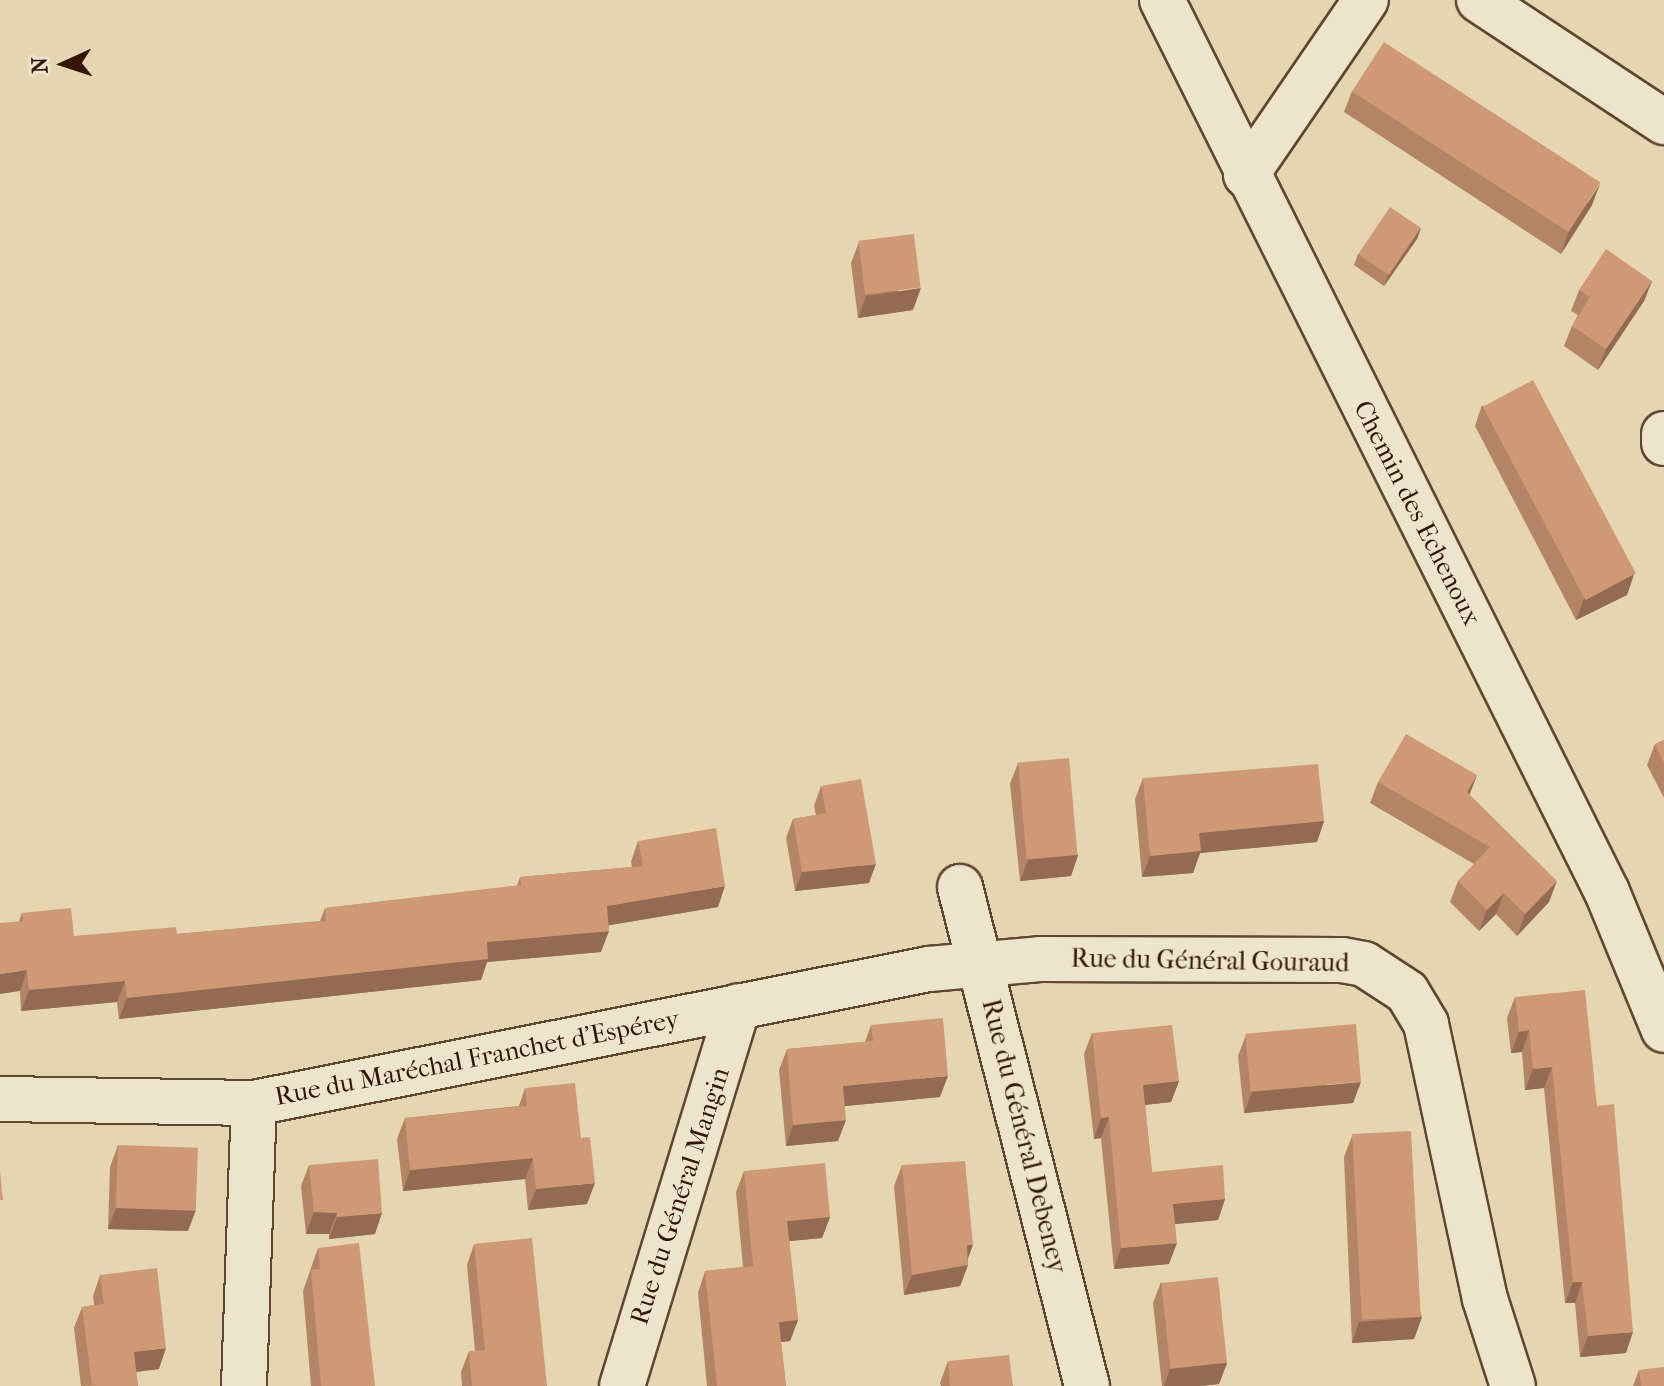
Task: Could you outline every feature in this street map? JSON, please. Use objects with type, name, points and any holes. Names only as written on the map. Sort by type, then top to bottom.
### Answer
[{"type":"street","name":"Chemin des Echenoux","points":[[1162,0],[1246,175],[1558,792],[1664,1030]]},
{"type":"street","points":[[1246,175],[1366,0]]},
{"type":"street","points":[[1479,0],[1664,122]]},
{"type":"street","points":[[1664,434],[1664,443]]},
{"type":"street","name":"Rue du Général Debeney","points":[[960,887],[1087,1386]]},
{"type":"street","name":"Rue du Général Gouraud","points":[[979,961],[1342,960],[1364,964],[1407,992],[1426,1024],[1485,1299],[1513,1386]]},
{"type":"street","name":"Rue du Maréchal Franchet d'Espérey","points":[[244,1386],[254,1103],[979,961]]},
{"type":"street","name":"Rue du Général Mangin","points":[[622,1386],[738,1006]]},
{"type":"street","points":[[0,1099],[254,1103]]},
{"type":"building","points":[[1384,42],[1600,183],[1568,232],[1352,91]]},
{"type":"building","points":[[1390,207],[1421,228],[1389,275],[1358,254]]},
{"type":"building","points":[[914,234],[921,288],[865,294],[858,241]]},
{"type":"building","points":[[1606,249],[1652,281],[1606,349],[1572,326],[1590,297],[1579,290]]},
{"type":"building","points":[[1533,380],[1636,573],[1585,600],[1483,407]]},
{"type":"building","points":[[1406,734],[1477,775],[1467,792],[1557,881],[1525,914],[1504,893],[1487,910],[1458,881],[1490,847],[1378,782]]},
{"type":"building","points":[[1664,740],[1664,763],[1655,744]]},
{"type":"building","points":[[1069,758],[1077,855],[1027,859],[1018,762]]},
{"type":"building","points":[[1318,764],[1324,821],[1199,833],[1201,851],[1150,856],[1143,778]]},
{"type":"building","points":[[861,779],[876,864],[802,872],[793,819],[826,813],[821,786]]},
{"type":"building","points":[[716,828],[725,886],[607,906],[609,931],[487,942],[488,959],[127,998],[125,981],[29,990],[27,970],[0,974],[0,923],[23,921],[22,913],[71,908],[74,936],[176,927],[177,934],[326,921],[325,908],[521,885],[520,877],[643,866],[638,841]]},
{"type":"building","points":[[1585,990],[1597,1106],[1614,1104],[1633,1332],[1588,1336],[1582,1282],[1573,1282],[1552,1067],[1533,1069],[1529,1030],[1519,1032],[1515,997]]},
{"type":"building","points":[[943,1018],[948,1076],[843,1086],[846,1120],[793,1125],[787,1049],[873,1041],[871,1025]]},
{"type":"building","points":[[1356,1024],[1361,1082],[1250,1091],[1245,1034]]},
{"type":"building","points":[[1172,1025],[1179,1081],[1143,1085],[1152,1172],[1223,1165],[1225,1199],[1173,1204],[1177,1243],[1121,1248],[1109,1117],[1101,1118],[1092,1033]]},
{"type":"building","points":[[575,1083],[581,1138],[590,1137],[595,1183],[536,1189],[533,1158],[410,1170],[405,1118],[527,1106],[525,1088]]},
{"type":"building","points":[[1411,1131],[1421,1317],[1362,1320],[1352,1134]]},
{"type":"building","points":[[118,1145],[198,1148],[196,1211],[116,1208]]},
{"type":"building","points":[[378,1159],[382,1213],[337,1217],[337,1213],[314,1212],[309,1165]]},
{"type":"building","points":[[965,1161],[973,1245],[967,1245],[968,1265],[912,1275],[902,1165]]},
{"type":"building","points":[[825,1163],[830,1217],[787,1221],[798,1320],[779,1322],[786,1386],[717,1386],[705,1271],[753,1266],[744,1171]]},
{"type":"building","points":[[0,1171],[3,1200],[0,1200]]},
{"type":"building","points":[[532,1238],[547,1386],[472,1386],[469,1351],[485,1350],[474,1244]]},
{"type":"building","points":[[359,1243],[375,1386],[321,1386],[311,1270],[320,1269],[318,1248]]},
{"type":"building","points":[[157,1268],[166,1348],[134,1352],[138,1386],[84,1386],[92,1385],[82,1307],[104,1304],[100,1275]]},
{"type":"building","points":[[1218,1277],[1227,1363],[1170,1368],[1161,1283]]},
{"type":"building","points":[[1009,1355],[1013,1386],[950,1386],[948,1361]]},
{"type":"building","points":[[1664,1367],[1664,1386],[1641,1386],[1639,1370]]}]
